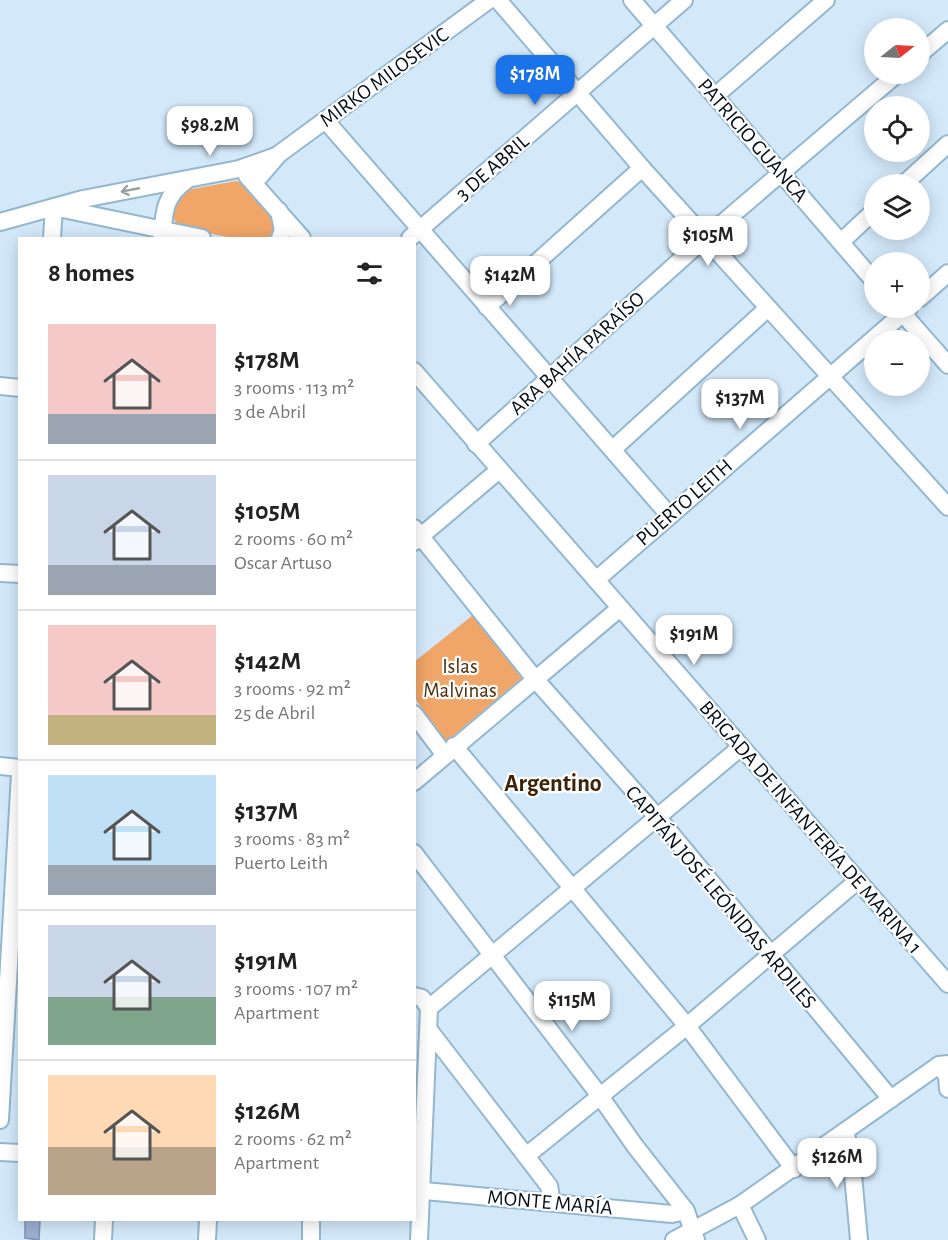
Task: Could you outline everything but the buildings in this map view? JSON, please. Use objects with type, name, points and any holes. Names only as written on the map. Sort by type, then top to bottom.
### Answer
[{"type":"street","name":"MIRKO MILOSEVIC","points":[[255,182],[279,154],[489,0]]},
{"type":"street","points":[[498,0],[642,168],[948,507]]},
{"type":"street","name":"PATRICIO GUANCA","points":[[632,0],[864,269]]},
{"type":"street","name":"3 DE ABRIL","points":[[415,234],[684,0]]},
{"type":"street","points":[[715,96],[826,0]]},
{"type":"street","points":[[930,45],[948,30]]},
{"type":"street","name":"ARA BAHÍA PARAÍSO","points":[[476,444],[705,238],[885,84]]},
{"type":"street","points":[[326,121],[415,234],[487,308],[669,515]]},
{"type":"street","points":[[915,174],[948,144]]},
{"type":"street","name":"MIRKO MILOSEVIC","points":[[0,222],[54,207],[239,169],[279,154]]},
{"type":"street","points":[[487,308],[642,168]]},
{"type":"street","points":[[239,169],[255,182],[301,237]]},
{"type":"street","points":[[162,234],[167,198],[187,179]]},
{"type":"street","points":[[52,237],[54,207],[162,234],[192,237]]},
{"type":"street","points":[[279,210],[283,230],[280,237]]},
{"type":"street","points":[[841,242],[864,220]]},
{"type":"street","points":[[930,289],[948,273]]},
{"type":"street","points":[[613,449],[768,308]]},
{"type":"street","name":"PUERTO LEITH","points":[[596,580],[893,318]]},
{"type":"street","points":[[910,318],[948,365]]},
{"type":"street","name":"BRIGADA DE INFANTERÍA DE MARINA 1","points":[[416,372],[856,882],[948,984]]},
{"type":"street","points":[[0,386],[18,388]]},
{"type":"street","points":[[416,536],[499,470]]},
{"type":"street","name":"CAPITÁN JOSÉ LEÓNIDAS ARDILES","points":[[416,536],[535,679],[658,818],[769,955],[891,1099]]},
{"type":"street","points":[[0,573],[18,574]]},
{"type":"street","points":[[416,780],[620,608]]},
{"type":"street","points":[[416,716],[571,888],[687,1026],[794,1169]]},
{"type":"street","points":[[429,1008],[740,748]]},
{"type":"street","points":[[0,766],[18,768]]},
{"type":"street","points":[[0,1120],[18,811]]},
{"type":"street","points":[[416,856],[686,1210],[695,1235]]},
{"type":"street","points":[[526,1156],[687,1026],[856,882]]},
{"type":"street","points":[[416,996],[422,998],[429,1008],[417,1191],[419,1240]]},
{"type":"street","points":[[429,1030],[549,1185],[552,1202]]},
{"type":"street","points":[[674,1240],[695,1235],[794,1169],[945,1060],[948,1089]]},
{"type":"street","points":[[844,1132],[851,1153],[859,1240]]},
{"type":"street","points":[[0,1152],[18,1153]]},
{"type":"street","name":"MONTE MARÍA","points":[[417,1191],[672,1214],[686,1210]]},
{"type":"street","points":[[740,1205],[757,1240]]},
{"type":"street","points":[[103,1240],[104,1221]]},
{"type":"street","points":[[207,1240],[208,1221]]},
{"type":"street","points":[[310,1240],[311,1221]]},
{"type":"green space","points":[[236,181],[242,183],[272,215],[275,226],[270,237],[228,237],[182,228],[175,221],[172,205],[187,190]]},
{"type":"green space","name":"Islas Malvinas","points":[[473,615],[523,677],[446,742],[416,700],[416,660]]},
{"type":"district","name":"Argentino","points":[[553,783]]}]
